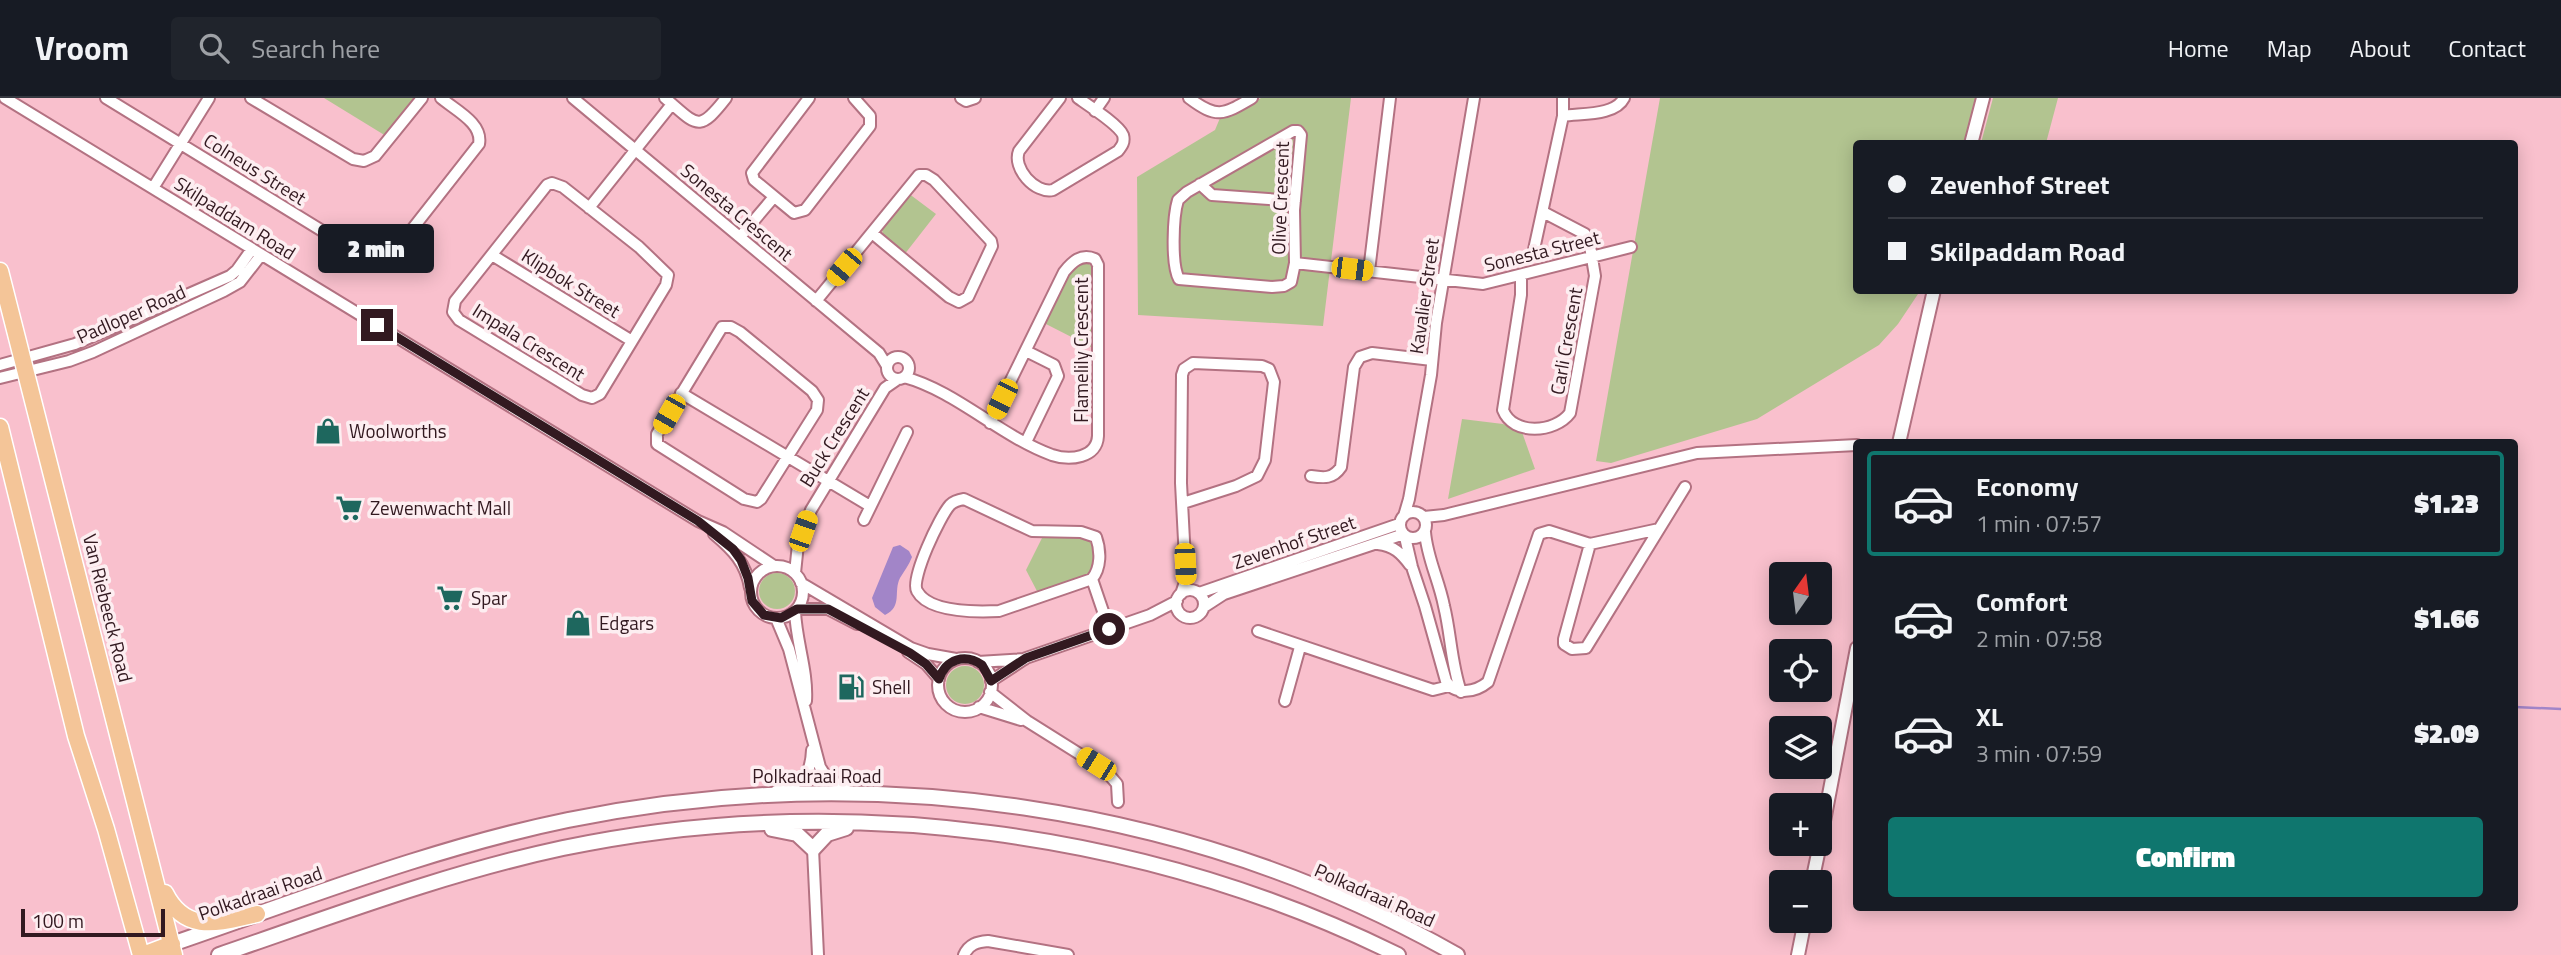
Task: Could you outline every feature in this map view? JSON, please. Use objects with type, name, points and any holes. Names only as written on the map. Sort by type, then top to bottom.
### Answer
[{"type":"main road","name":"Van Riebeeck Road","points":[[0,271],[173,950]]},
{"type":"main road","points":[[0,427],[76,736],[142,955],[173,950]]},
{"type":"main road","name":"Polkadraai Road","points":[[173,950],[257,915],[433,854],[510,833],[672,802],[760,795],[852,794],[937,797],[1030,807],[1159,835],[1208,849],[1321,890],[1457,955]]},
{"type":"main road","points":[[219,955],[381,899],[476,870],[589,843],[698,827],[801,822],[916,825],[972,830],[1054,843],[1190,876],[1328,922],[1398,955]]},
{"type":"main road","points":[[698,827],[778,829],[803,837],[813,849],[827,834],[837,830],[888,829],[916,825]]},
{"type":"main road","points":[[151,865],[169,902],[188,918],[213,923],[257,915]]},
{"type":"street","name":"Skilpaddam Road","points":[[5,98],[698,521],[733,549],[746,569],[750,590]]},
{"type":"street","name":"Colneus Street","points":[[106,98],[368,259],[379,261],[395,251],[479,144],[480,135],[475,125],[441,98]]},
{"type":"street","points":[[153,188],[209,98]]},
{"type":"street","points":[[251,98],[352,159],[364,161],[375,156],[422,98]]},
{"type":"street","name":"Sonesta Crescent","points":[[573,98],[879,353],[889,365]]},
{"type":"street","points":[[589,208],[636,151],[669,101],[693,120],[703,122],[709,119],[726,98]]},
{"type":"street","points":[[808,98],[752,173],[754,180],[773,198],[791,212],[798,213],[805,210],[870,126],[870,116],[854,98]]},
{"type":"street","points":[[961,98],[966,101],[975,98]]},
{"type":"street","points":[[1060,98],[1016,157],[1019,169],[1042,191],[1053,190],[1121,149],[1124,142],[1122,132],[1078,98]]},
{"type":"street","points":[[1095,111],[1104,98]]},
{"type":"street","points":[[1189,98],[1203,109],[1216,113],[1227,112],[1252,98]]},
{"type":"street","points":[[1369,271],[1390,98]]},
{"type":"street","name":"Kavalier Street","points":[[1413,525],[1409,499],[1474,98]]},
{"type":"street","points":[[1534,254],[1563,116],[1563,98]]},
{"type":"street","points":[[1563,116],[1613,109],[1620,105],[1624,98]]},
{"type":"street","points":[[1972,140],[1983,98]]},
{"type":"street","name":"Olive Crescent","points":[[1293,131],[1298,131],[1301,135],[1295,201],[1296,262],[1291,282],[1272,287],[1179,279],[1175,272],[1176,207],[1178,200],[1200,184],[1293,131]]},
{"type":"street","points":[[816,301],[916,177],[922,175],[934,180],[992,246],[968,297],[959,302],[949,297],[872,233]]},
{"type":"street","name":"Impala Crescent","points":[[550,184],[563,187],[589,208],[639,247],[668,275],[666,285],[600,394],[592,398],[582,395],[456,318],[453,312],[456,300],[550,184]]},
{"type":"street","points":[[1200,184],[1212,195],[1295,201]]},
{"type":"street","points":[[740,237],[773,198]]},
{"type":"street","name":"Carli Crescent","points":[[1521,276],[1521,295],[1503,410],[1509,420],[1537,430],[1562,421],[1572,410],[1595,276],[1585,234],[1543,212]]},
{"type":"street","name":"Sonesta Street","points":[[1296,262],[1483,284],[1631,247]]},
{"type":"street","name":"Padloper Road","points":[[0,365],[69,361],[93,352],[234,286],[245,277],[256,251]]},
{"type":"street","name":"Klipbok Street","points":[[492,255],[632,341]]},
{"type":"street","name":"Flamelily Crescent","points":[[1080,257],[1095,259],[1098,265],[1098,442],[1091,453],[1084,456],[1050,454],[990,423],[1026,351],[1064,272],[1080,257]]},
{"type":"street","points":[[1900,439],[1933,294]]},
{"type":"street","points":[[722,327],[735,328],[817,396],[817,410],[787,456],[761,499],[754,502],[744,499],[657,444],[657,434],[722,327]]},
{"type":"street","name":"Flamelily Crescent","points":[[1026,351],[1054,365],[1058,376],[1026,442]]},
{"type":"street","points":[[1311,476],[1328,477],[1336,474],[1341,467],[1354,368],[1360,356],[1371,354],[1432,360]]},
{"type":"street","points":[[904,375],[905,360],[900,357],[889,365],[893,378],[904,375],[919,381],[990,423]]},
{"type":"street","points":[[1181,614],[1179,597],[1186,579],[1183,503],[1184,369],[1193,363],[1262,366],[1269,369],[1275,382],[1263,467],[1250,481],[1183,503]]},
{"type":"street","name":"Padloper Road","points":[[0,378],[24,365]]},
{"type":"street","name":"Buck Crescent","points":[[799,544],[811,510],[885,388],[889,365]]},
{"type":"street","name":"Buck Crescent","points":[[885,388],[904,375]]},
{"type":"street","points":[[681,393],[870,506]]},
{"type":"street","points":[[864,520],[907,432]]},
{"type":"street","points":[[1413,525],[1697,453],[1853,445]]},
{"type":"street","points":[[1590,544],[1564,639],[1564,644],[1572,649],[1586,648],[1685,487]]},
{"type":"street","points":[[1092,579],[999,611],[983,612],[942,607],[920,595],[915,582],[946,511],[955,501],[964,499],[1032,531],[1081,532],[1093,535],[1097,541],[1099,561],[1092,579],[1109,629]]},
{"type":"street","name":"Skilpaddam Road","points":[[698,521],[723,532],[750,552],[777,566]]},
{"type":"street","points":[[1413,525],[1412,567],[1449,686]]},
{"type":"street","points":[[1413,525],[1427,552],[1444,602],[1451,656],[1461,692]]},
{"type":"street","name":"Zevenhof Street","points":[[1150,615],[1181,614],[1194,617],[1224,594],[1373,544],[1413,525]]},
{"type":"street","name":"Zevenhof Street","points":[[978,662],[1026,658],[1150,615],[1179,597],[1196,591],[1413,525]]},
{"type":"street","points":[[1258,631],[1433,690],[1449,686],[1461,692],[1480,688],[1488,682],[1504,641],[1539,534],[1549,531],[1590,544],[1659,529]]},
{"type":"street","points":[[799,544],[789,559],[760,571],[755,577],[750,590],[757,609],[764,615],[776,618],[796,610],[821,608],[834,611],[917,657],[939,679]]},
{"type":"street","points":[[799,544],[798,578],[801,601],[796,610],[796,634],[807,687],[806,708]]},
{"type":"street","points":[[1373,544],[1391,547],[1400,552],[1412,567]]},
{"type":"street","points":[[777,566],[911,648],[928,654],[978,662],[988,672],[990,687],[979,707]]},
{"type":"street","points":[[1186,579],[1204,607]]},
{"type":"street","points":[[776,618],[789,649],[820,767],[825,775],[852,794]]},
{"type":"street","points":[[1285,701],[1300,646]]},
{"type":"street","name":"Zevenhof Street","points":[[990,687],[1026,658]]},
{"type":"street","points":[[956,659],[945,667],[939,679],[939,693],[951,708],[965,711],[979,707],[1027,721]]},
{"type":"street","points":[[1829,793],[1853,669]]},
{"type":"street","points":[[990,687],[1027,721],[1105,770],[1117,784],[1118,802]]},
{"type":"street","points":[[760,795],[794,786],[806,775],[811,765],[812,741]]},
{"type":"street","points":[[813,849],[818,955]]},
{"type":"street","points":[[1798,955],[1802,933]]},
{"type":"street","points":[[964,955],[967,949],[977,942],[988,941],[1068,955]]},
{"type":"green space","points":[[324,98],[416,98],[386,136]]},
{"type":"green space","points":[[1261,98],[1351,98],[1323,326],[1138,315],[1137,177],[1215,130],[1220,118],[1232,115]]},
{"type":"green space","points":[[1660,98],[1976,98],[1965,140],[1853,140],[1853,294],[1918,294],[1898,324],[1879,345],[1757,419],[1611,463],[1596,461]]},
{"type":"green space","points":[[1993,98],[2058,98],[2047,140],[1982,140]]},
{"type":"green space","points":[[908,193],[936,214],[904,255],[883,236],[882,229]]},
{"type":"green space","points":[[1082,263],[1093,268],[1093,348],[1044,323],[1067,276]]},
{"type":"green space","points":[[1462,419],[1503,424],[1522,432],[1535,469],[1448,499]]},
{"type":"green space","points":[[1042,538],[1086,538],[1090,541],[1095,555],[1090,575],[1038,593],[1026,570]]},
{"type":"green space","points":[[777,573],[790,578],[795,591],[790,604],[777,609],[764,604],[759,591],[764,578]]},
{"type":"green space","points":[[965,666],[979,671],[984,685],[979,699],[965,704],[951,699],[946,685],[951,671]]},
{"type":"shaded area","points":[[900,545],[909,551],[912,557],[898,583],[896,603],[885,615],[875,607],[872,598],[893,547]]},
{"type":"waterway","points":[[2518,707],[2561,709]]},
{"type":"place","name":"Woolworths","points":[[328,431]]},
{"type":"place","name":"Zewenwacht Mall","points":[[349,508]]},
{"type":"place","name":"Spar","points":[[450,598]]},
{"type":"place","name":"Edgars","points":[[578,623]]},
{"type":"place","name":"Shell","points":[[851,687]]},
{"type":"route","points":[[377,325],[698,521],[733,549],[741,560],[746,569],[752,601],[764,615],[781,618],[797,609],[828,609],[910,653],[926,664],[939,679],[948,664],[965,658],[982,665],[991,681],[1026,658],[1109,629]]}]
